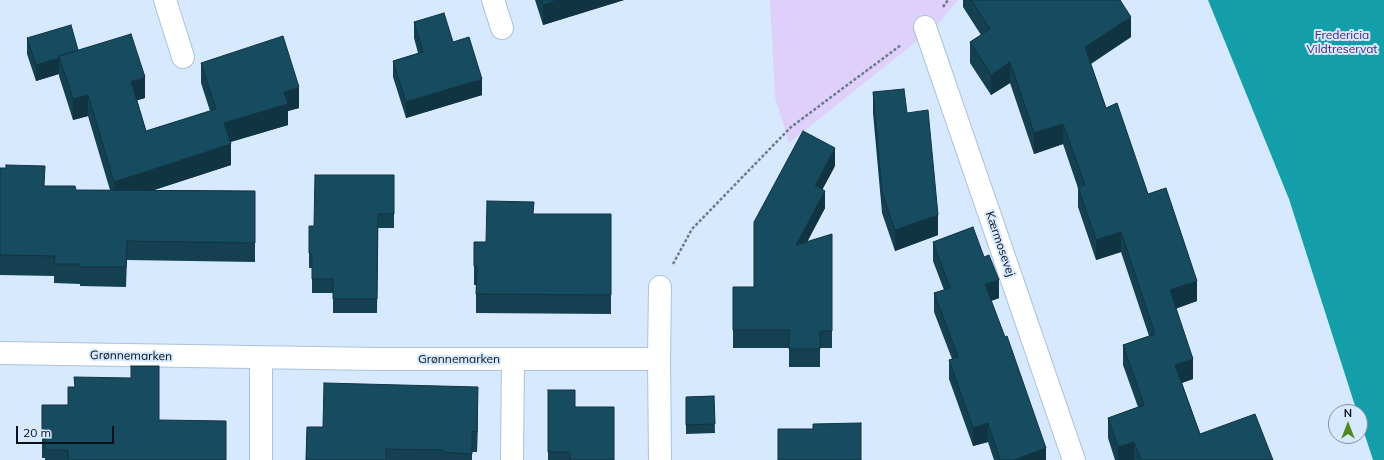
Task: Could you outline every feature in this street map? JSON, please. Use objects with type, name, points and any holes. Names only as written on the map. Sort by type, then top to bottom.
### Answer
[{"type":"street","points":[[165,0],[182,57]]},
{"type":"street","points":[[493,0],[502,28]]},
{"type":"street","name":"Kærmosevej","points":[[925,28],[1074,460]]},
{"type":"street","points":[[660,287],[660,460]]},
{"type":"street","name":"Grønnemarken","points":[[0,353],[261,358],[513,360],[659,359]]},
{"type":"street","points":[[261,358],[261,460]]},
{"type":"street","name":"Grønnemarken","points":[[512,460],[513,360]]},
{"type":"path","points":[[660,287],[692,229],[791,127],[925,28],[948,0]]},
{"type":"shaded area","points":[[770,0],[958,0],[936,26],[789,143],[775,97]]},
{"type":"water","points":[[1208,0],[1384,0],[1384,460],[1373,460],[1368,444],[1368,404],[1354,404],[1289,199]]},
{"type":"building","points":[[541,0],[558,0],[543,5]]},
{"type":"building","points":[[971,0],[1120,0],[1131,17],[1085,47],[1106,108],[1117,103],[1148,194],[1166,188],[1197,281],[1170,290],[1193,359],[1175,365],[1200,434],[1255,414],[1273,460],[1141,460],[1134,442],[1118,447],[1108,418],[1144,405],[1123,345],[1155,334],[1121,232],[1096,240],[1078,187],[1085,185],[1063,124],[1034,133],[1010,62],[991,75],[970,42],[990,29]]},
{"type":"building","points":[[444,13],[453,42],[469,37],[482,79],[406,102],[393,61],[423,52],[414,22]]},
{"type":"building","points":[[71,25],[78,50],[36,65],[27,38]]},
{"type":"building","points":[[131,34],[145,77],[131,81],[146,131],[216,109],[201,63],[283,36],[299,87],[284,92],[288,104],[224,123],[231,144],[114,182],[88,95],[73,99],[59,56]]},
{"type":"building","points":[[904,89],[907,113],[928,110],[938,215],[895,230],[882,192],[873,92]]},
{"type":"building","points":[[803,131],[835,148],[815,185],[825,191],[796,245],[832,234],[832,331],[820,331],[820,349],[789,349],[789,330],[733,330],[733,287],[754,287],[754,222]]},
{"type":"building","points":[[6,165],[45,166],[44,186],[75,186],[76,190],[255,191],[255,243],[127,241],[126,267],[80,267],[80,264],[54,264],[55,256],[0,255],[0,168],[6,168]]},
{"type":"building","points":[[315,175],[394,175],[394,214],[378,214],[377,299],[333,299],[333,279],[312,279],[312,254],[309,253],[309,226],[314,226]]},
{"type":"building","points":[[487,201],[534,202],[533,214],[611,214],[611,295],[476,294],[477,266],[474,266],[474,242],[486,242]]},
{"type":"building","points":[[973,227],[984,257],[989,255],[999,280],[985,284],[1005,337],[1007,336],[1046,448],[1014,460],[1000,460],[988,423],[973,428],[949,360],[958,357],[934,293],[950,288],[933,242]]},
{"type":"building","points":[[131,366],[159,366],[159,420],[226,421],[226,460],[68,460],[68,450],[45,450],[45,438],[42,438],[42,405],[68,405],[68,387],[75,387],[74,377],[131,378]]},
{"type":"building","points":[[324,383],[478,387],[477,432],[472,431],[472,454],[443,452],[443,450],[386,449],[386,460],[306,460],[307,427],[323,427]]},
{"type":"building","points":[[548,390],[575,390],[575,407],[614,407],[614,460],[570,460],[570,452],[548,452]]},
{"type":"building","points":[[714,396],[715,424],[686,425],[686,397]]},
{"type":"building","points":[[861,423],[861,460],[778,460],[778,429],[813,429],[813,424]]},
{"type":"park label","name":"Fredericia Vildtreservat","points":[[1342,42]]}]
